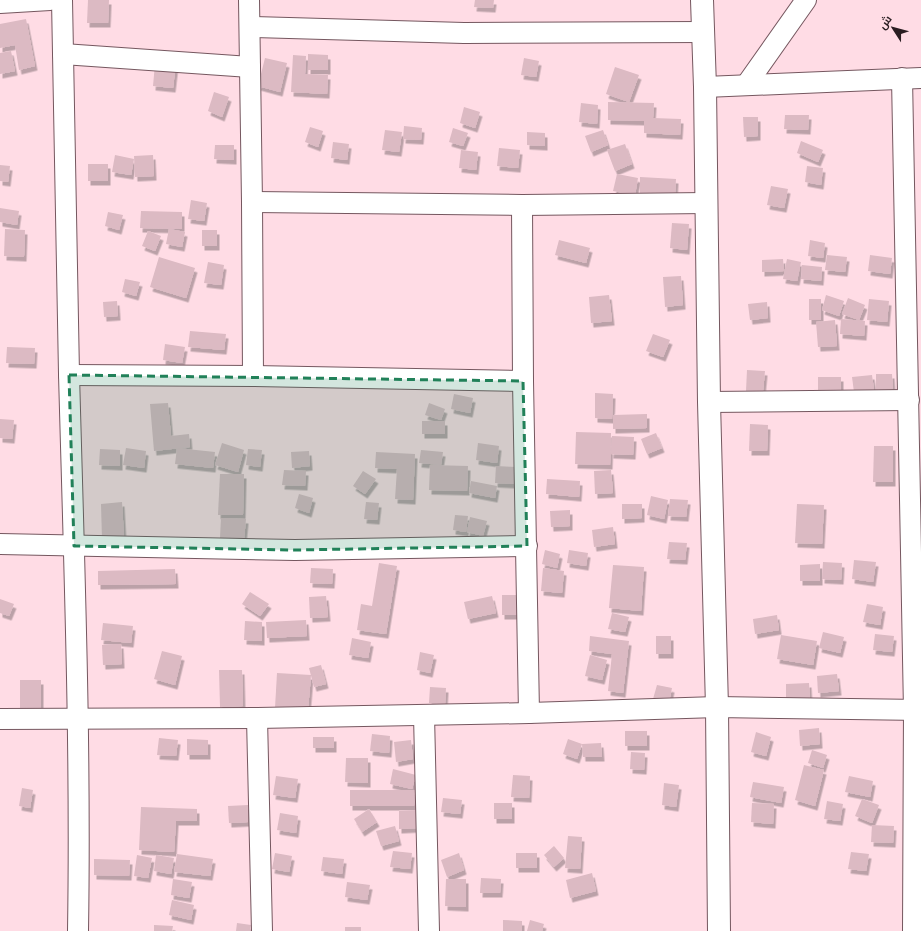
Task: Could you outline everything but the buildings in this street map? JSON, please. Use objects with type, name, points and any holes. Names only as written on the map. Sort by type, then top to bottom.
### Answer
[{"type":"street","points":[[0,3],[50,0]]},
{"type":"street","points":[[62,0],[69,375],[78,719],[78,931]]},
{"type":"street","points":[[249,0],[253,376]]},
{"type":"street","points":[[702,0],[705,87],[709,402],[717,707],[719,931]]},
{"type":"street","points":[[746,85],[806,0]]},
{"type":"street","points":[[250,27],[464,33],[703,32]]},
{"type":"street","points":[[63,54],[250,67]]},
{"type":"street","points":[[705,87],[912,78],[909,400],[916,538],[918,710],[913,931]]},
{"type":"street","points":[[252,202],[522,205],[707,203]]},
{"type":"street","points":[[522,205],[523,380],[529,713]]},
{"type":"street","points":[[69,375],[523,380]]},
{"type":"street","points":[[709,402],[909,400]]},
{"type":"street","points":[[0,544],[295,550],[527,546]]},
{"type":"street","points":[[0,719],[257,718],[529,713],[717,707],[918,710]]},
{"type":"street","points":[[424,715],[429,931]]},
{"type":"street","points":[[257,718],[262,931]]},
{"type":"highlighted area","points":[[69,375],[523,381],[527,546],[295,550],[74,546]]}]
